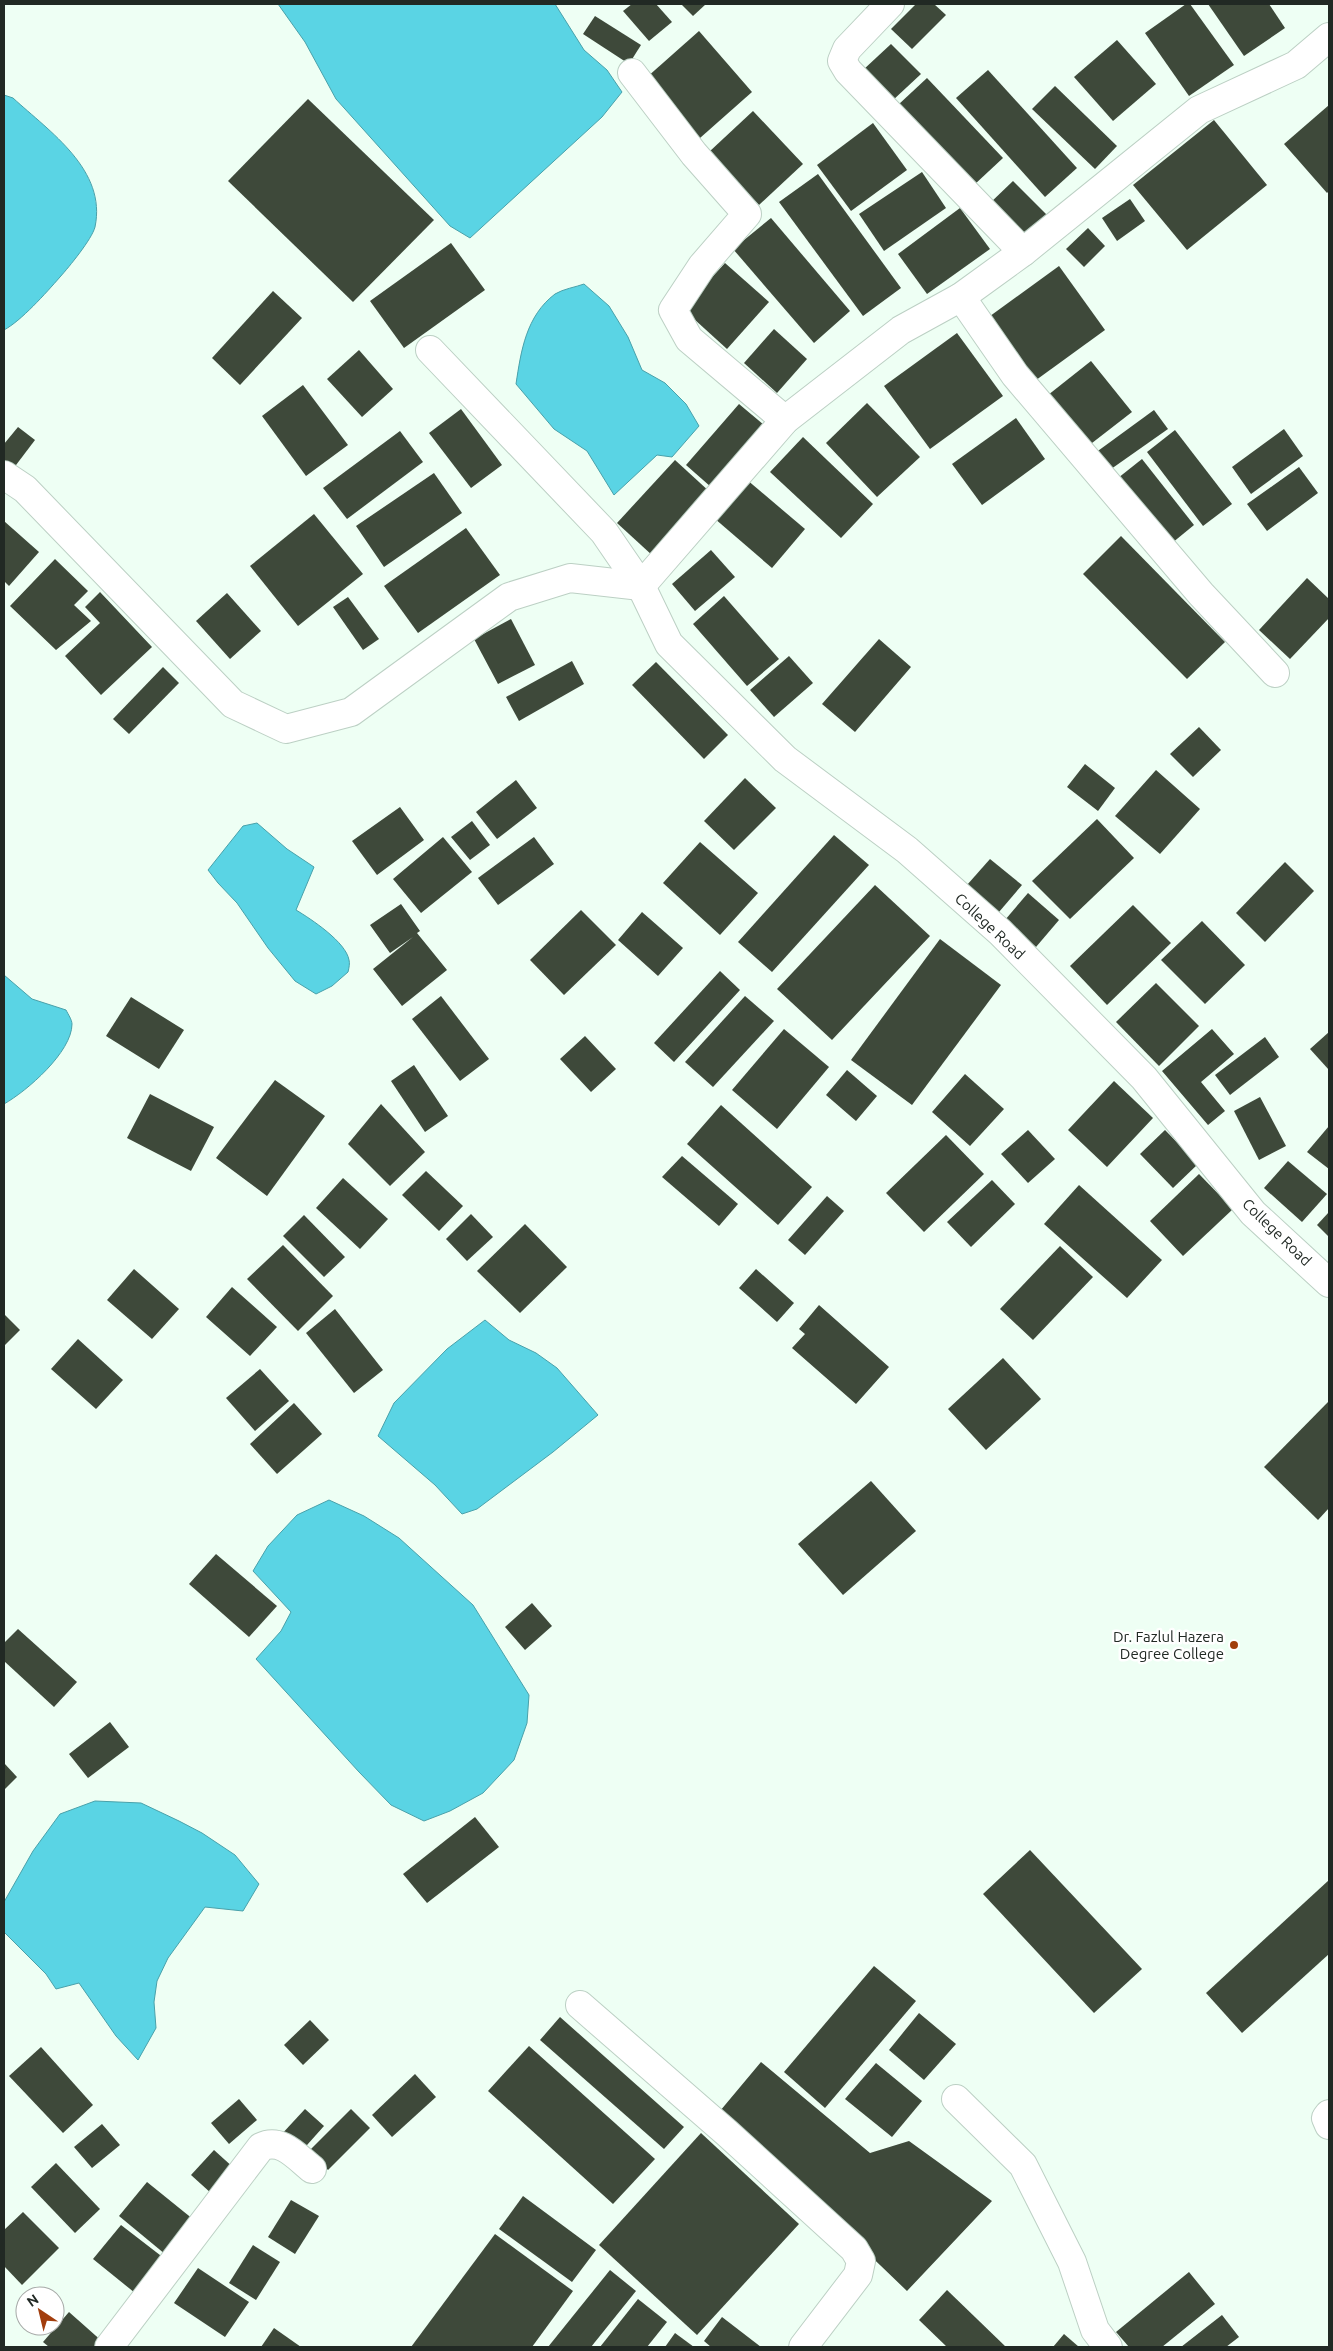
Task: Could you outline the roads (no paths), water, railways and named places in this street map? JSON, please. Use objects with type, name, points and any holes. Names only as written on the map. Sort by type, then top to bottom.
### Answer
[{"type":"street","points":[[890,4],[847,49],[842,60],[848,71],[1023,252]]},
{"type":"street","points":[[4,475],[25,489],[233,704],[286,730],[351,712],[509,597],[570,578],[641,586],[785,420],[902,330],[961,297],[1023,252],[1199,110],[1296,65],[1329,37]]},
{"type":"street","points":[[632,73],[694,154],[747,214],[702,266],[673,310],[690,339],[785,420]]},
{"type":"street","points":[[961,297],[1015,376],[1202,594],[1275,673]]},
{"type":"street","name":"College Road","points":[[430,350],[604,532],[641,586],[669,644],[785,759],[907,850],[1000,932],[1144,1078],[1254,1213],[1329,1283]]},
{"type":"street","points":[[580,2005],[727,2133],[854,2249],[861,2261],[858,2275],[803,2347]]},
{"type":"street","points":[[956,2099],[1023,2165],[1072,2262],[1095,2330],[1108,2347]]},
{"type":"street","points":[[1329,2114],[1326,2118],[1329,2125]]},
{"type":"street","points":[[109,2347],[262,2147],[270,2142],[280,2144],[312,2169]]},
{"type":"water","points":[[278,4],[555,4],[584,50],[607,70],[622,92],[602,117],[470,238],[450,226],[336,99],[305,42]]},
{"type":"water","points":[[4,95],[13,98],[43,124],[72,154],[84,170],[92,188],[96,206],[95,227],[80,253],[48,291],[18,320],[4,330]]},
{"type":"water","points":[[584,284],[609,306],[628,337],[642,370],[665,383],[686,404],[699,426],[672,457],[657,455],[614,495],[587,451],[554,429],[516,384],[526,335],[537,313],[555,294]]},
{"type":"water","points":[[257,823],[287,849],[314,867],[296,910],[319,925],[335,939],[342,946],[349,960],[348,972],[332,986],[316,994],[295,981],[268,948],[237,903],[208,870],[243,826]]},
{"type":"water","points":[[4,975],[32,999],[66,1010],[72,1024],[65,1046],[47,1070],[4,1104]]},
{"type":"water","points":[[485,1320],[509,1340],[536,1353],[557,1368],[598,1415],[553,1452],[477,1509],[462,1514],[435,1485],[378,1436],[394,1403],[447,1349]]},
{"type":"water","points":[[329,1500],[364,1516],[399,1538],[473,1605],[529,1695],[527,1723],[514,1760],[483,1793],[450,1811],[424,1821],[391,1805],[256,1659],[281,1631],[291,1612],[253,1571],[268,1546],[297,1515]]},
{"type":"water","points":[[95,1801],[141,1803],[179,1821],[202,1833],[235,1855],[259,1884],[243,1911],[205,1907],[168,1958],[157,1981],[154,2002],[156,2028],[138,2060],[116,2036],[79,1983],[56,1989],[46,1974],[4,1932],[4,1902],[33,1851],[60,1814]]},
{"type":"place","name":"Dr. Fazlul Hazera Degree College","points":[[1234,1645]]}]
